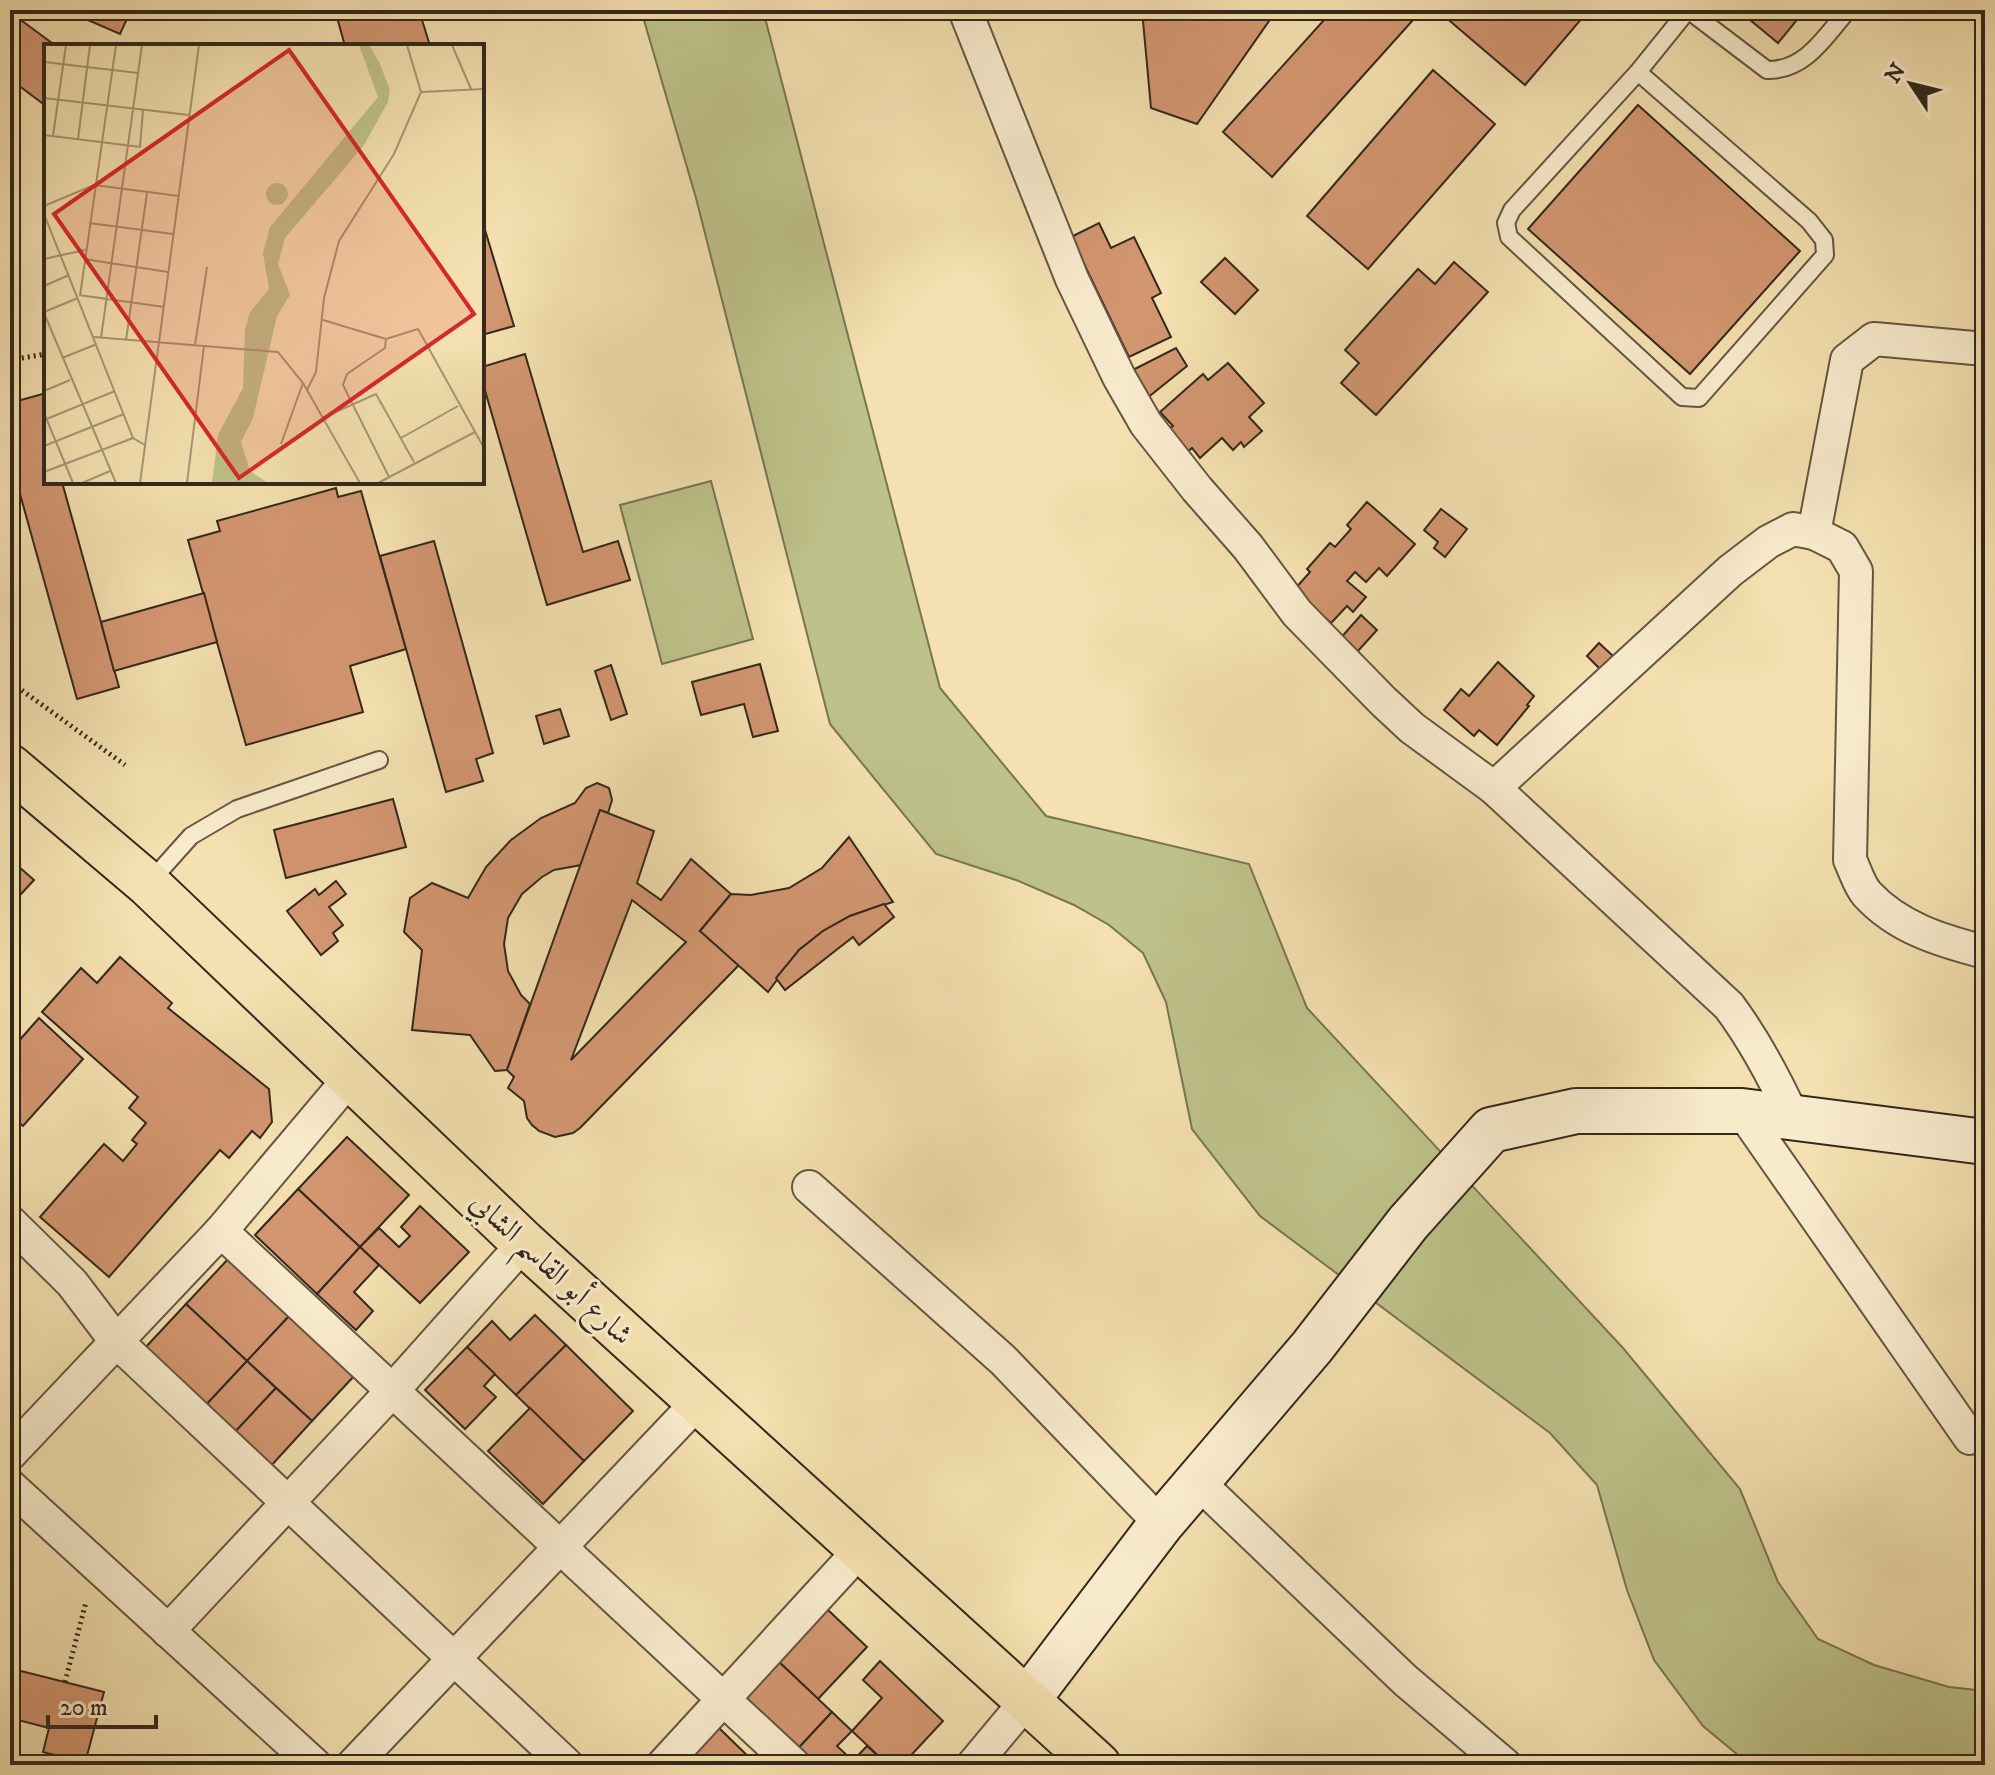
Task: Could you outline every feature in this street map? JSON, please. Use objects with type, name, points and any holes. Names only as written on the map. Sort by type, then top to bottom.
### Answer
[{"type":"main road","name":"شارع أبو القاسم الشابي","points":[[10,767],[148,884],[524,1243],[1098,1765]]},
{"type":"street","points":[[965,10],[1072,279],[1119,377],[1146,424],[1248,547],[1297,613],[1412,728],[1494,788],[1729,1006],[1749,1032],[1792,1116]]},
{"type":"street","points":[[1814,533],[1847,360],[1874,339],[1985,349]]},
{"type":"street","points":[[1494,788],[1730,571],[1768,542],[1793,529],[1814,533],[1842,547],[1856,571],[1850,860],[1865,892],[1894,918],[1941,940],[1985,952]]},
{"type":"street","points":[[10,1454],[221,1231],[349,1079]]},
{"type":"street","points":[[973,1765],[1028,1699],[1161,1524],[1312,1347],[1408,1223],[1491,1130],[1576,1111],[1742,1111],[1985,1142]]},
{"type":"street","points":[[1742,1111],[1970,1438]]},
{"type":"street","points":[[809,1187],[1003,1360],[1161,1524]]},
{"type":"street","points":[[10,1222],[72,1283],[116,1341],[567,1765]]},
{"type":"street","points":[[221,1231],[794,1765]]},
{"type":"street","points":[[168,1631],[393,1390],[524,1243]]},
{"type":"street","points":[[353,1765],[697,1403]]},
{"type":"street","points":[[1199,1483],[1405,1680],[1505,1765]]},
{"type":"street","points":[[10,1486],[168,1631],[290,1754],[315,1765]]},
{"type":"street","points":[[663,1765],[861,1549]]},
{"type":"lane","points":[[1638,72],[1809,221],[1824,240],[1825,255],[1699,398],[1682,397],[1509,237],[1506,223],[1512,210],[1638,72],[1688,10],[1767,70],[1782,70],[1803,61],[1848,10]]},
{"type":"lane","points":[[148,884],[191,836],[237,809],[379,760]]},
{"type":"path","points":[[10,360],[44,354]]},
{"type":"path","points":[[10,677],[16,686],[125,765]]},
{"type":"path","points":[[65,1682],[95,1564]]},
{"type":"green space","points":[[641,10],[763,10],[940,688],[1046,816],[1249,864],[1307,1008],[1623,1348],[1740,1489],[1778,1582],[1818,1639],[1874,1665],[1949,1687],[1985,1691],[1985,1765],[1750,1765],[1703,1726],[1654,1660],[1627,1590],[1597,1485],[1550,1433],[1260,1216],[1192,1129],[1166,1002],[1143,953],[1109,925],[1074,905],[1016,880],[936,854],[830,724],[696,198]]},
{"type":"green space","points":[[711,481],[753,639],[662,664],[620,505]]},
{"type":"building","points":[[65,10],[131,10],[120,34]]},
{"type":"building","points":[[335,10],[419,10],[429,44],[344,44]]},
{"type":"building","points":[[1142,10],[1276,11],[1197,124],[1151,108]]},
{"type":"building","points":[[1333,10],[1422,10],[1272,177],[1223,132]]},
{"type":"building","points":[[1437,10],[1576,10],[1584,16],[1525,85]]},
{"type":"building","points":[[1738,10],[1805,10],[1778,43]]},
{"type":"building","points":[[10,12],[53,44],[44,44],[44,104],[10,79]]},
{"type":"building","points":[[1433,70],[1495,124],[1368,269],[1307,216]]},
{"type":"building","points":[[1638,105],[1800,251],[1690,374],[1528,229]]},
{"type":"building","points":[[1099,223],[1111,248],[1134,237],[1161,293],[1152,298],[1171,337],[1129,357],[1071,237]]},
{"type":"building","points":[[484,227],[514,326],[484,334]]},
{"type":"building","points":[[1225,258],[1258,290],[1235,314],[1201,282]]},
{"type":"building","points":[[1454,262],[1488,292],[1376,415],[1341,383],[1359,363],[1345,350],[1418,269],[1435,284]]},
{"type":"building","points":[[1176,348],[1187,366],[1136,407],[1119,377]]},
{"type":"building","points":[[525,354],[583,552],[618,541],[630,580],[547,605],[484,387],[484,366]]},
{"type":"building","points":[[1228,363],[1264,403],[1249,417],[1262,431],[1244,447],[1241,442],[1233,450],[1222,438],[1200,458],[1192,448],[1182,457],[1162,435],[1173,426],[1160,412],[1203,374],[1208,380]]},
{"type":"building","points":[[44,394],[44,484],[63,484],[119,687],[77,699],[10,458],[10,403]]},
{"type":"building","points":[[336,488],[338,497],[361,491],[406,649],[350,666],[363,712],[246,745],[188,540],[220,531],[217,521]]},
{"type":"building","points":[[1367,502],[1415,544],[1387,576],[1379,568],[1366,582],[1355,572],[1347,581],[1366,597],[1353,612],[1347,606],[1331,623],[1294,590],[1310,572],[1307,569],[1330,543],[1335,547],[1351,529],[1347,525]]},
{"type":"building","points":[[1441,509],[1467,529],[1445,557],[1434,548],[1438,542],[1424,530]]},
{"type":"building","points":[[434,541],[493,753],[476,759],[483,781],[446,792],[380,556]]},
{"type":"building","points":[[204,593],[217,642],[114,671],[101,622]]},
{"type":"building","points":[[1361,615],[1377,630],[1347,663],[1331,649]]},
{"type":"building","points":[[1599,643],[1613,656],[1600,669],[1587,656]]},
{"type":"building","points":[[1498,662],[1534,696],[1497,745],[1479,730],[1474,736],[1444,710],[1461,689],[1469,696]]},
{"type":"building","points":[[760,664],[778,731],[753,737],[744,704],[701,715],[692,682]]},
{"type":"building","points":[[611,665],[627,714],[611,720],[595,671]]},
{"type":"building","points":[[560,709],[569,736],[544,744],[536,716]]},
{"type":"building","points":[[597,783],[609,788],[612,800],[608,813],[600,810],[581,865],[554,870],[542,877],[522,894],[508,918],[504,944],[508,971],[521,995],[530,1004],[507,1070],[495,1071],[470,1035],[412,1030],[422,950],[404,932],[410,898],[432,883],[468,898],[486,867],[511,840],[541,818],[575,803],[586,788]]},
{"type":"building","points":[[393,799],[406,847],[286,878],[274,830]]},
{"type":"building","points":[[600,810],[654,831],[637,883],[661,900],[691,859],[731,894],[700,931],[739,965],[580,1128],[555,1137],[539,1131],[527,1118],[524,1101],[508,1088],[514,1077],[507,1070]],"holes":[[[632,900],[686,942],[571,1060]]]},
{"type":"building","points":[[849,837],[893,902],[850,916],[823,931],[799,950],[768,992],[700,931],[731,894],[751,895],[789,888],[822,868]]},
{"type":"building","points":[[10,859],[34,880],[10,906]]},
{"type":"building","points":[[336,881],[346,894],[329,907],[343,925],[333,933],[338,941],[321,955],[287,911],[315,889],[319,895]]},
{"type":"building","points":[[884,904],[894,917],[859,945],[853,937],[785,990],[776,978],[799,950],[823,931],[850,916]]},
{"type":"building","points":[[120,957],[172,1003],[168,1008],[269,1089],[272,1122],[260,1138],[252,1131],[229,1158],[220,1150],[109,1277],[40,1217],[104,1144],[123,1161],[137,1144],[132,1140],[146,1123],[129,1108],[138,1097],[42,1012],[81,968],[97,983]]},
{"type":"building","points":[[39,1018],[83,1059],[23,1126],[10,1116],[10,1051]]},
{"type":"building","points":[[347,1137],[409,1195],[360,1247],[298,1189]]},
{"type":"building","points":[[298,1189],[360,1247],[317,1294],[255,1235]]},
{"type":"building","points":[[420,1206],[469,1252],[420,1303],[360,1247],[379,1228],[399,1247],[410,1236],[401,1227]]},
{"type":"building","points":[[360,1247],[379,1265],[354,1292],[373,1311],[356,1330],[317,1294]]},
{"type":"building","points":[[230,1257],[291,1314],[247,1361],[186,1304]]},
{"type":"building","points":[[186,1304],[247,1361],[205,1406],[144,1349]]},
{"type":"building","points":[[291,1314],[356,1374],[312,1421],[247,1361]]},
{"type":"building","points":[[535,1315],[566,1345],[516,1395],[467,1347],[492,1321],[510,1340]]},
{"type":"building","points":[[566,1345],[633,1411],[584,1461],[516,1395]]},
{"type":"building","points":[[467,1347],[495,1374],[484,1386],[496,1397],[465,1429],[425,1390]]},
{"type":"building","points":[[247,1361],[276,1388],[234,1433],[205,1406]]},
{"type":"building","points":[[276,1388],[312,1421],[270,1467],[234,1433]]},
{"type":"building","points":[[530,1408],[584,1461],[543,1504],[488,1451]]},
{"type":"building","points":[[827,1609],[867,1647],[818,1699],[778,1661]]},
{"type":"building","points":[[778,1661],[832,1712],[792,1755],[737,1703]]},
{"type":"building","points":[[880,1661],[943,1721],[902,1765],[888,1765],[852,1731],[882,1698],[863,1680]]},
{"type":"building","points":[[17,1670],[104,1692],[85,1763],[43,1752],[49,1728],[10,1718],[10,1697]]},
{"type":"building","points":[[832,1712],[852,1731],[837,1746],[853,1761],[849,1765],[802,1765],[792,1755]]},
{"type":"building","points":[[717,1726],[757,1765],[680,1765]]},
{"type":"building","points":[[867,1746],[888,1765],[849,1765]]}]
